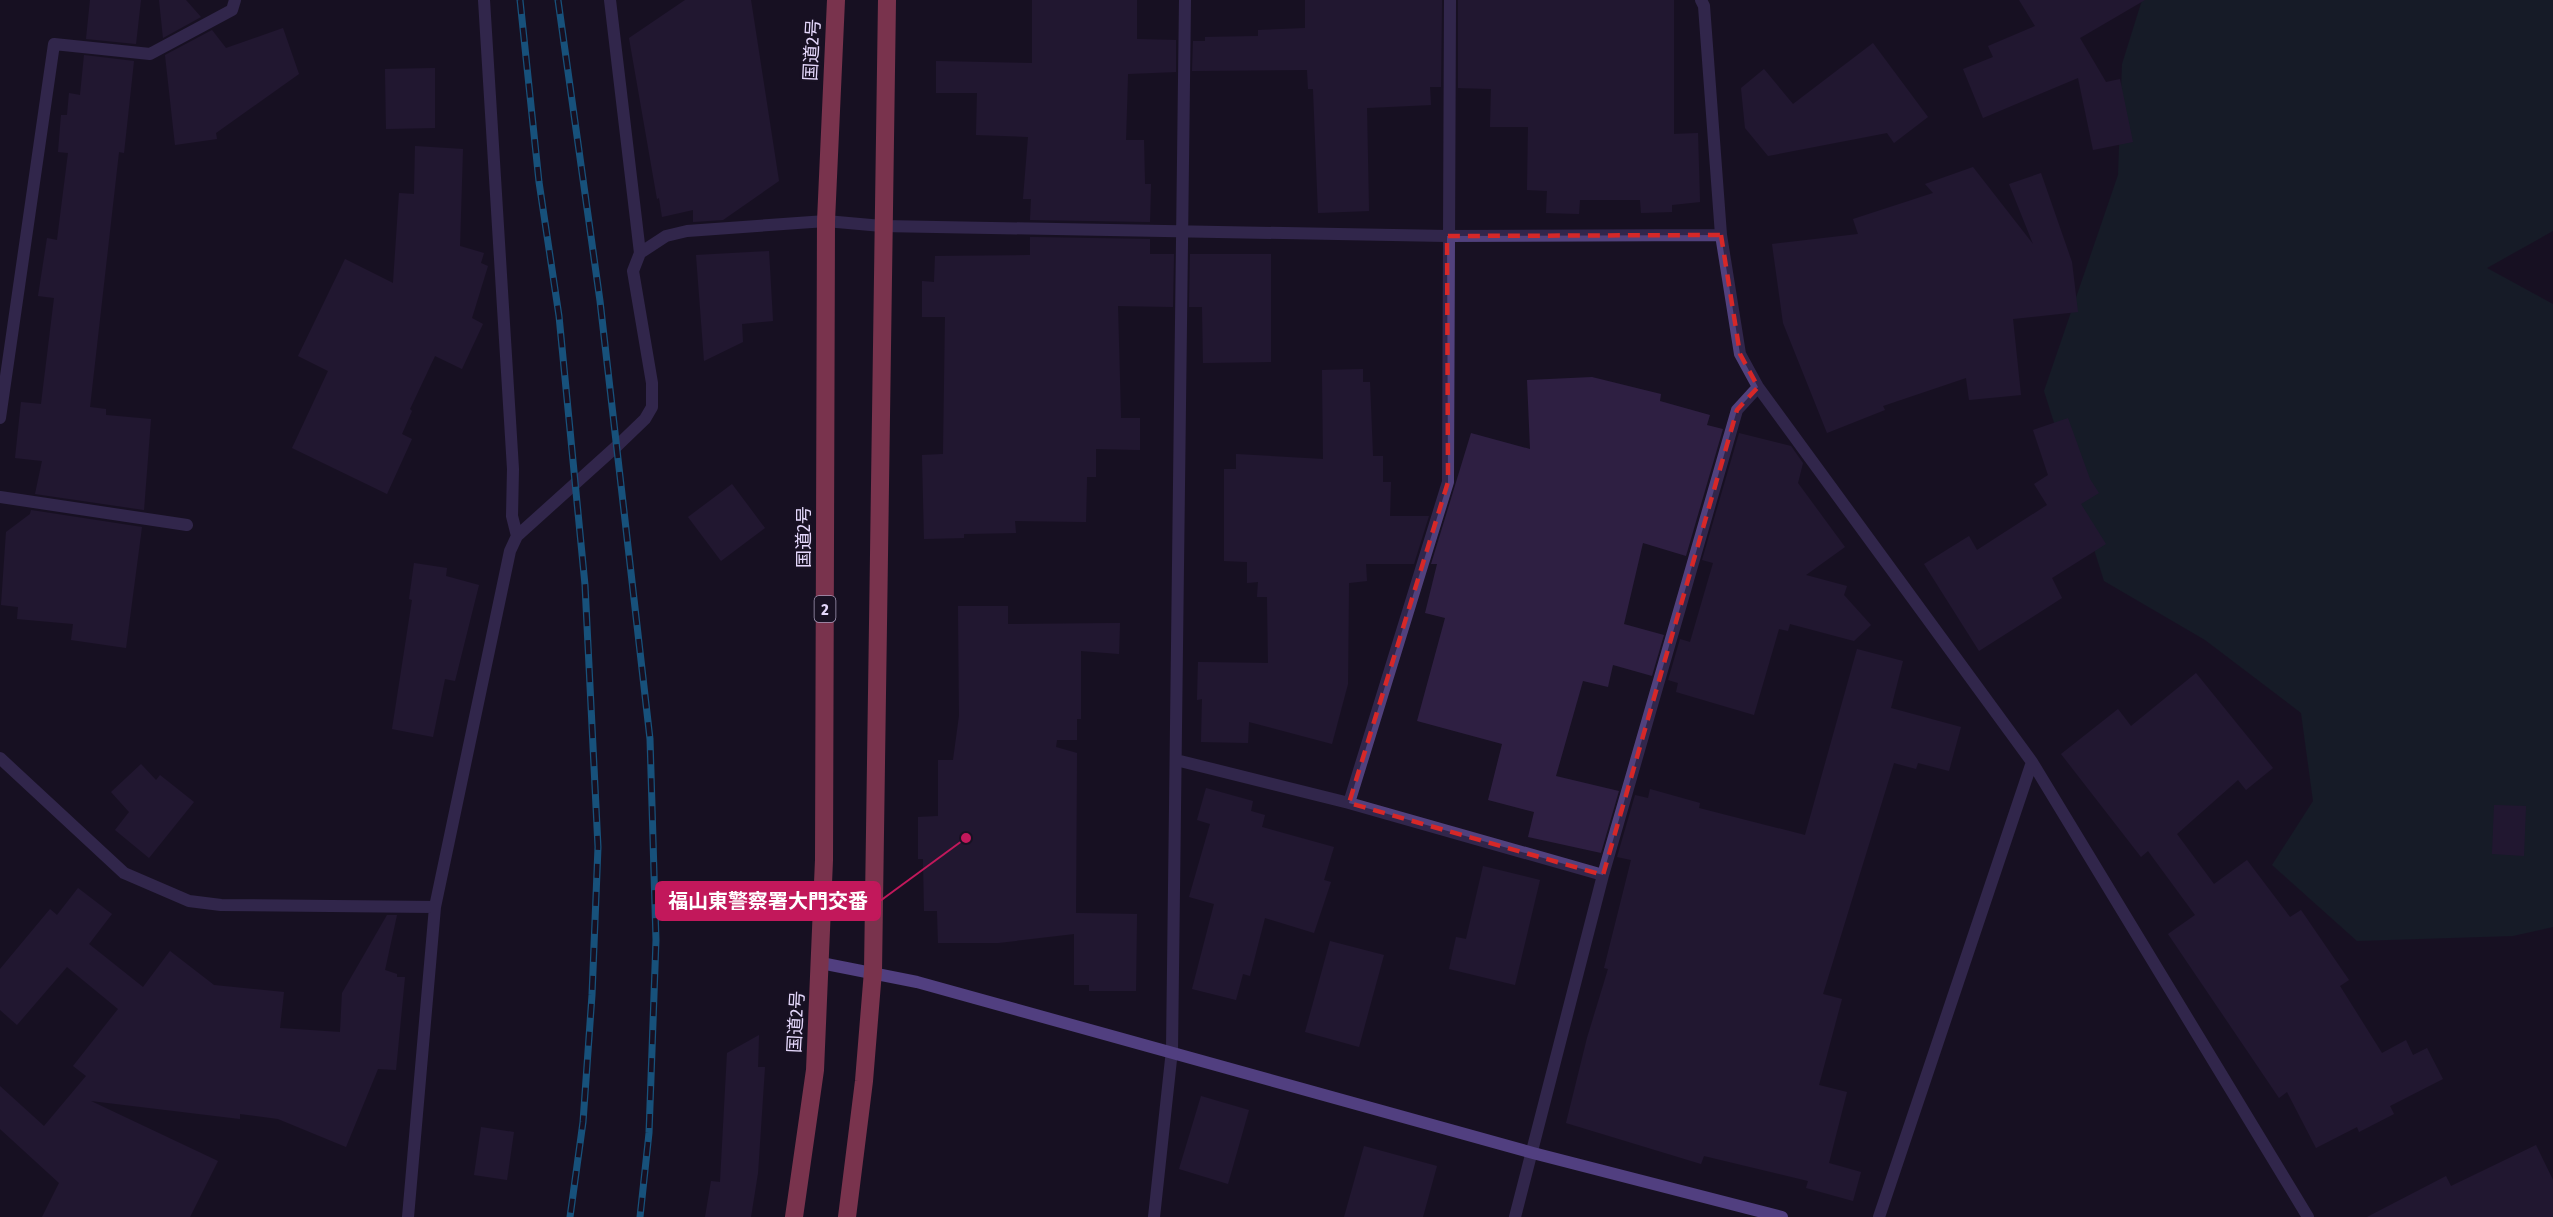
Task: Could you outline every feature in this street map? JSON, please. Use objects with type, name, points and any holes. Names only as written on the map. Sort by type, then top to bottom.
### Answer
[{"type":"highway","name":"国道2号","points":[[794,1217],[815,1070],[821,963],[824,848],[826,220],[836,0]]},
{"type":"highway","points":[[847,1217],[864,1081],[873,971],[887,0]]},
{"type":"street","points":[[0,418],[54,44],[150,54],[232,10],[235,0]]},
{"type":"street","points":[[484,0],[513,457],[512,516],[517,536]]},
{"type":"street","points":[[408,1217],[435,907],[510,551],[517,536],[618,445],[645,419],[652,407],[652,383],[633,271],[640,253],[610,0]]},
{"type":"street","points":[[1154,1217],[1172,1050],[1184,230],[1185,0]]},
{"type":"street","points":[[1349,803],[1448,482],[1447,236],[1450,0]]},
{"type":"street","points":[[1701,0],[1704,6],[1721,234],[1740,354],[1758,387],[2032,762],[2308,1217]]},
{"type":"street","points":[[640,253],[666,236],[687,231],[826,220],[882,226],[1447,236],[1721,234]]},
{"type":"street","points":[[1515,1217],[1603,875],[1737,410],[1758,387]]},
{"type":"street","points":[[0,496],[187,525]]},
{"type":"street","points":[[0,758],[124,873],[189,901],[221,905],[435,907]]},
{"type":"street","points":[[1176,760],[1349,803],[1603,875]]},
{"type":"street","points":[[1879,1217],[2032,762]]},
{"type":"street","points":[[821,963],[873,971],[1172,1050],[1533,1153],[1782,1217]]},
{"type":"highlighted area","points":[[1721,235],[1740,354],[1758,387],[1737,410],[1603,875],[1349,803],[1448,482],[1447,236]]},
{"type":"green space","points":[[2142,0],[2553,0],[2553,231],[2487,268],[2553,304],[2553,927],[2513,936],[2357,941],[2272,865],[2313,801],[2301,713],[2205,640],[2104,581],[2044,391],[2118,175],[2122,64]]},
{"type":"building","points":[[90,0],[141,0],[136,44],[86,39]]},
{"type":"building","points":[[159,0],[186,0],[201,17],[163,38]]},
{"type":"building","points":[[685,0],[751,0],[779,181],[723,220],[693,222],[693,210],[662,217],[629,38]]},
{"type":"building","points":[[1032,0],[1137,0],[1137,39],[1176,40],[1176,72],[1128,74],[1126,140],[1144,140],[1145,184],[1151,184],[1150,222],[1030,220],[1031,199],[1023,199],[1028,137],[976,135],[977,93],[936,93],[936,61],[1032,63]]},
{"type":"building","points":[[1305,0],[1442,0],[1441,87],[1430,87],[1431,105],[1367,108],[1369,211],[1318,213],[1313,89],[1308,89],[1307,70],[1192,71],[1193,41],[1205,41],[1205,37],[1258,36],[1258,30],[1305,28]]},
{"type":"building","points":[[1458,0],[1674,0],[1674,134],[1698,133],[1700,202],[1672,205],[1672,212],[1641,213],[1640,200],[1580,200],[1579,214],[1546,213],[1547,191],[1527,190],[1528,127],[1490,127],[1491,89],[1458,88]]},
{"type":"building","points":[[2019,0],[2145,0],[2080,38],[2106,82],[2120,79],[2133,142],[2093,150],[2078,78],[1983,118],[1963,69],[1993,57],[1988,46],[2035,26]]},
{"type":"building","points":[[283,28],[299,74],[216,133],[217,139],[175,145],[165,55],[212,30],[226,48]]},
{"type":"building","points":[[1873,43],[1928,117],[1894,143],[1887,133],[1768,156],[1745,128],[1741,88],[1764,69],[1793,104]]},
{"type":"building","points":[[84,55],[134,61],[124,153],[119,152],[90,407],[106,409],[106,415],[151,419],[144,510],[35,494],[42,461],[15,458],[21,402],[41,404],[54,298],[38,296],[47,238],[57,240],[68,153],[58,152],[61,115],[67,115],[69,93],[80,95]]},
{"type":"building","points":[[435,68],[435,128],[386,129],[385,69]]},
{"type":"building","points":[[415,146],[463,149],[460,246],[484,253],[481,263],[488,266],[472,318],[483,324],[462,369],[435,356],[410,409],[412,411],[402,434],[412,439],[387,494],[292,448],[328,371],[298,356],[345,259],[393,283],[399,193],[414,194]]},
{"type":"building","points":[[1973,167],[2033,244],[2009,184],[2041,173],[2072,262],[2078,312],[2013,319],[2021,395],[1969,400],[1966,378],[1883,406],[1885,410],[1827,433],[1783,323],[1772,244],[1858,234],[1853,219],[1933,193],[1925,184]]},
{"type":"building","points":[[1030,237],[1150,239],[1150,254],[1174,254],[1173,307],[1118,306],[1121,418],[1140,418],[1140,450],[1096,449],[1096,477],[1087,477],[1086,522],[1015,521],[1016,533],[964,534],[964,538],[924,539],[922,455],[943,454],[945,317],[922,317],[922,281],[934,282],[935,256],[1030,255]]},
{"type":"building","points":[[769,251],[773,321],[742,324],[743,342],[704,361],[696,255]]},
{"type":"building","points":[[1190,254],[1271,254],[1271,362],[1203,363],[1202,307],[1189,307]]},
{"type":"building","points":[[1363,369],[1363,382],[1370,382],[1373,456],[1383,456],[1383,482],[1391,482],[1390,516],[1429,516],[1414,564],[1366,564],[1367,581],[1349,583],[1348,684],[1332,744],[1249,722],[1248,743],[1201,742],[1202,699],[1197,700],[1198,662],[1268,663],[1267,597],[1257,597],[1258,582],[1247,583],[1247,562],[1224,561],[1224,469],[1236,469],[1236,454],[1323,459],[1322,370]]},
{"type":"building","points":[[1592,377],[1661,394],[1660,401],[1710,415],[1707,425],[1723,429],[1686,556],[1643,543],[1624,624],[1664,635],[1652,676],[1613,665],[1608,687],[1583,681],[1556,776],[1619,791],[1601,853],[1528,837],[1534,812],[1488,800],[1502,744],[1417,721],[1445,618],[1425,613],[1437,564],[1431,564],[1471,433],[1530,449],[1527,380]]},
{"type":"building","points":[[2068,418],[2090,479],[2099,493],[2081,504],[2106,544],[2052,578],[2062,598],[1979,651],[1924,564],[1969,536],[1977,550],[2047,505],[2034,484],[2048,475],[2033,430]]},
{"type":"building","points":[[1739,433],[1791,446],[1803,463],[1798,483],[1845,547],[1806,575],[1847,586],[1844,595],[1871,625],[1854,641],[1790,624],[1788,631],[1779,629],[1754,715],[1676,692],[1678,683],[1668,680],[1680,639],[1690,642],[1713,563],[1702,560]]},
{"type":"building","points":[[732,484],[765,528],[721,561],[688,517]]},
{"type":"building","points":[[31,510],[142,527],[126,648],[71,640],[73,624],[17,619],[18,607],[1,605],[6,532],[30,514]]},
{"type":"building","points":[[414,563],[447,568],[446,576],[479,585],[455,681],[445,679],[433,737],[392,729],[412,600],[409,599]]},
{"type":"building","points":[[958,606],[1008,606],[1008,624],[1120,623],[1119,654],[1081,651],[1081,719],[1077,719],[1077,740],[1057,740],[1056,747],[1077,753],[1076,913],[1137,914],[1136,991],[1089,991],[1089,985],[1074,985],[1074,934],[998,943],[938,943],[937,911],[924,911],[923,859],[918,859],[918,817],[938,816],[938,760],[953,760],[959,716]]},
{"type":"building","points":[[1857,649],[1903,661],[1891,708],[1961,727],[1949,771],[1918,763],[1916,769],[1894,763],[1823,994],[1842,999],[1819,1085],[1847,1092],[1829,1163],[1861,1172],[1853,1201],[1806,1188],[1808,1181],[1704,1156],[1701,1164],[1566,1123],[1587,1038],[1608,969],[1604,968],[1631,860],[1617,857],[1635,795],[1648,798],[1650,789],[1700,803],[1699,808],[1805,835]]},
{"type":"building","points":[[2196,673],[2273,768],[2246,790],[2238,780],[2177,834],[2214,884],[2247,860],[2290,917],[2301,910],[2349,980],[2340,986],[2382,1053],[2406,1040],[2413,1055],[2427,1048],[2443,1079],[2390,1106],[2394,1114],[2359,1132],[2357,1127],[2316,1148],[2287,1092],[2279,1098],[2168,934],[2195,915],[2148,851],[2141,857],[2061,754],[2118,709],[2131,726]]},
{"type":"building","points":[[141,764],[156,780],[160,775],[194,802],[149,858],[115,830],[129,812],[111,792]]},
{"type":"building","points":[[1206,788],[1253,801],[1251,811],[1265,815],[1262,827],[1334,847],[1324,880],[1331,882],[1314,933],[1265,918],[1250,976],[1243,974],[1236,1000],[1192,989],[1214,904],[1189,897],[1210,824],[1197,820]]},
{"type":"building","points":[[2494,805],[2526,806],[2524,856],[2492,854]]},
{"type":"building","points":[[1483,866],[1540,880],[1515,985],[1449,969],[1456,937],[1466,939]]},
{"type":"building","points":[[78,888],[112,914],[89,944],[143,987],[170,951],[214,985],[284,992],[280,1028],[340,1032],[342,993],[387,915],[397,915],[385,970],[397,974],[397,977],[405,977],[396,1070],[378,1069],[346,1147],[278,1119],[240,1114],[240,1119],[91,1101],[218,1161],[190,1217],[42,1217],[59,1183],[0,1129],[0,1086],[44,1126],[86,1076],[73,1066],[118,1009],[67,967],[17,1025],[0,1010],[0,969],[50,909],[57,915]]},
{"type":"building","points":[[1330,941],[1384,955],[1359,1047],[1305,1032]]},
{"type":"building","points":[[759,1035],[758,1067],[765,1067],[758,1173],[751,1217],[705,1217],[711,1181],[720,1182],[727,1053]]},
{"type":"building","points":[[1201,1096],[1249,1110],[1228,1184],[1179,1169]]},
{"type":"building","points":[[481,1127],[514,1132],[507,1180],[474,1175]]},
{"type":"building","points":[[2536,1145],[2553,1180],[2553,1217],[2367,1217],[2446,1176],[2451,1186]]},
{"type":"building","points":[[1364,1146],[1437,1166],[1423,1217],[1344,1217]]},
{"type":"railway","points":[[520,0],[539,182],[559,316],[585,585],[598,847],[592,995],[583,1122],[570,1217]]},
{"type":"railway","points":[[558,0],[600,301],[650,739],[656,940],[649,1133],[640,1217]]},
{"type":"place","name":"福山東警察署大門交番","points":[[966,838]]}]
